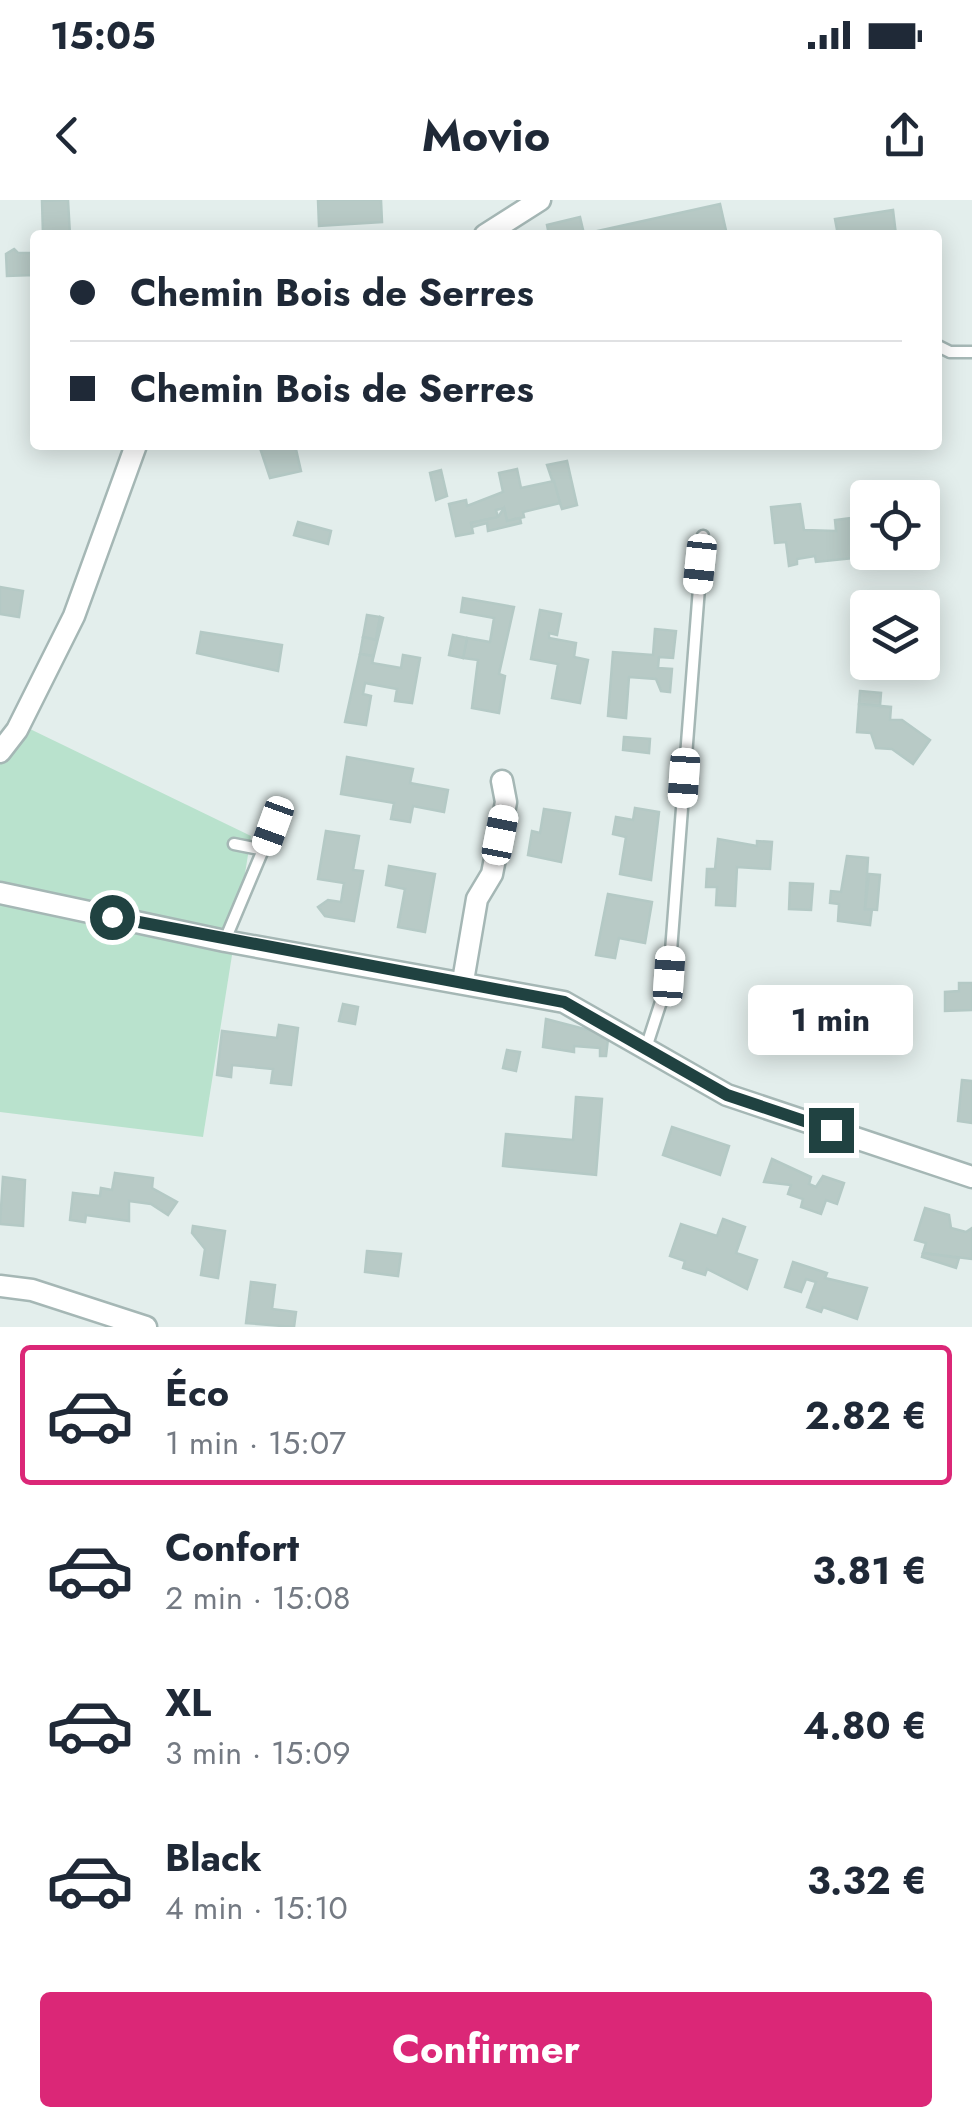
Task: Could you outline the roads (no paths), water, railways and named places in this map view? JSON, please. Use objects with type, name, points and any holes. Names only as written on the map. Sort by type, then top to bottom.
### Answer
[{"type":"street","points":[[494,230],[540,200]]},
{"type":"street","points":[[0,752],[18,730],[74,616],[134,450]]},
{"type":"street","points":[[463,981],[477,898],[492,874],[503,818],[506,802],[502,780]]},
{"type":"street","points":[[0,893],[224,941],[564,1002],[727,1095],[972,1178]]},
{"type":"street","points":[[0,1286],[32,1290],[146,1327]]},
{"type":"lane","points":[[942,348],[972,352]]},
{"type":"lane","points":[[646,1049],[669,976],[703,536]]},
{"type":"lane","points":[[224,941],[273,826]]},
{"type":"lane","points":[[234,844],[264,850]]}]
